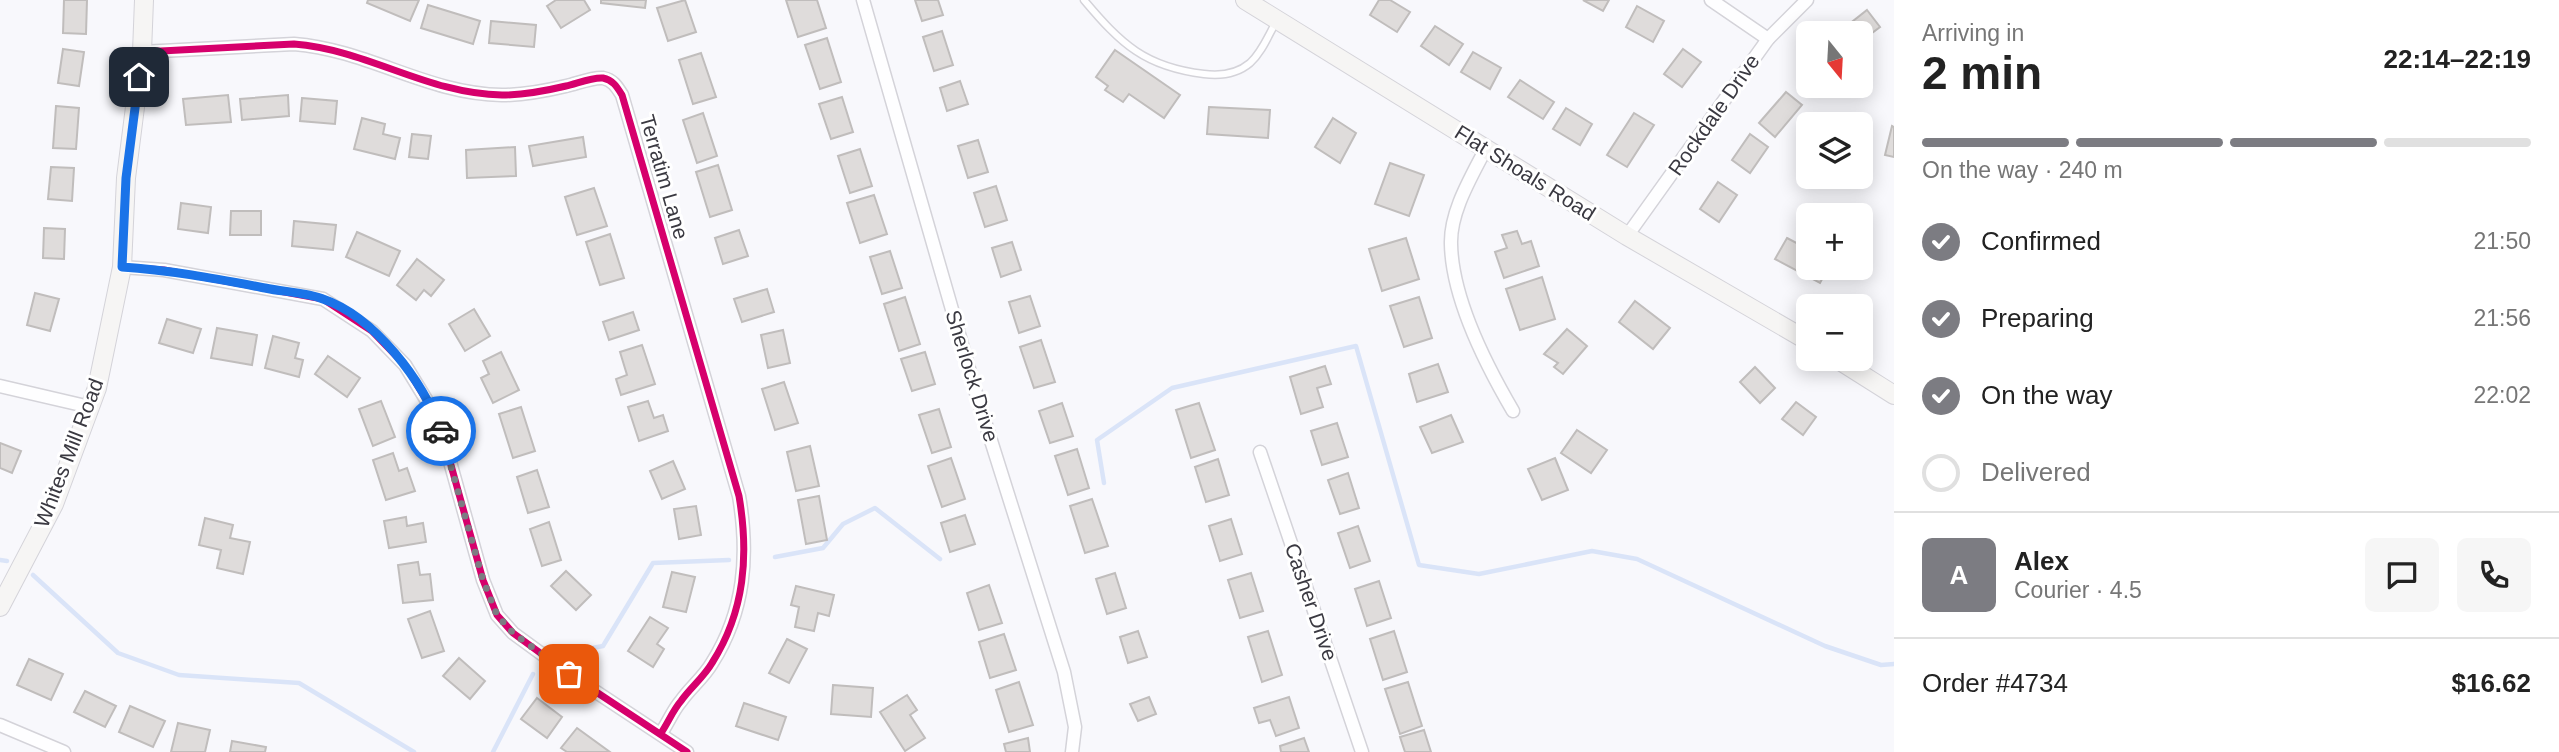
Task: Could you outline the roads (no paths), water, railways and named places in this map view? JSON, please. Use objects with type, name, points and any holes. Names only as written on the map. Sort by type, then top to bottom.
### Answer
[{"type":"main road","name":"Whites Mill Road","points":[[0,607],[54,504],[90,407],[122,267],[126,178],[142,52],[144,0]]},
{"type":"main road","name":"Flat Shoals Road","points":[[1245,0],[1628,236],[1796,334]]},
{"type":"main road","points":[[1856,371],[1894,395]]},
{"type":"street","name":"Sherlock Drive","points":[[863,0],[976,393],[1064,672],[1075,727],[1072,752]]},
{"type":"street","points":[[1711,0],[1768,39]]},
{"type":"street","name":"Rockdale Drive","points":[[1628,236],[1768,39],[1807,0]]},
{"type":"street","name":"Terratim Lane","points":[[142,52],[294,44],[318,46],[364,57],[430,83],[481,94],[529,94],[602,78],[616,84],[622,95],[739,496],[745,530],[744,577],[732,624],[711,666],[680,702],[661,733]]},
{"type":"street","points":[[1486,148],[1461,200],[1451,243],[1459,288],[1487,366],[1513,411]]},
{"type":"street","points":[[122,267],[164,270],[323,299],[372,331],[405,365],[430,406],[447,451],[483,580],[497,615],[513,633],[569,674],[687,752]]},
{"type":"street","points":[[0,386],[90,407]]},
{"type":"street","name":"Casher Drive","points":[[1260,452],[1362,752]]},
{"type":"street","points":[[0,725],[64,752]]},
{"type":"lane","points":[[1084,0],[1113,34],[1147,59],[1173,70],[1218,75],[1240,70],[1249,64],[1259,54],[1277,20]]},
{"type":"waterway","points":[[1104,483],[1097,440],[1172,388],[1356,346],[1419,565],[1479,574],[1592,551],[1637,559],[1825,646],[1881,665],[1894,664]]},
{"type":"waterway","points":[[775,557],[823,548],[843,524],[875,508],[940,559]]},
{"type":"waterway","points":[[0,560],[7,561]]},
{"type":"waterway","points":[[587,649],[603,646],[653,563],[729,560]]},
{"type":"waterway","points":[[33,575],[118,653],[179,675],[299,683],[414,752]]},
{"type":"waterway","points":[[493,752],[533,674]]}]
